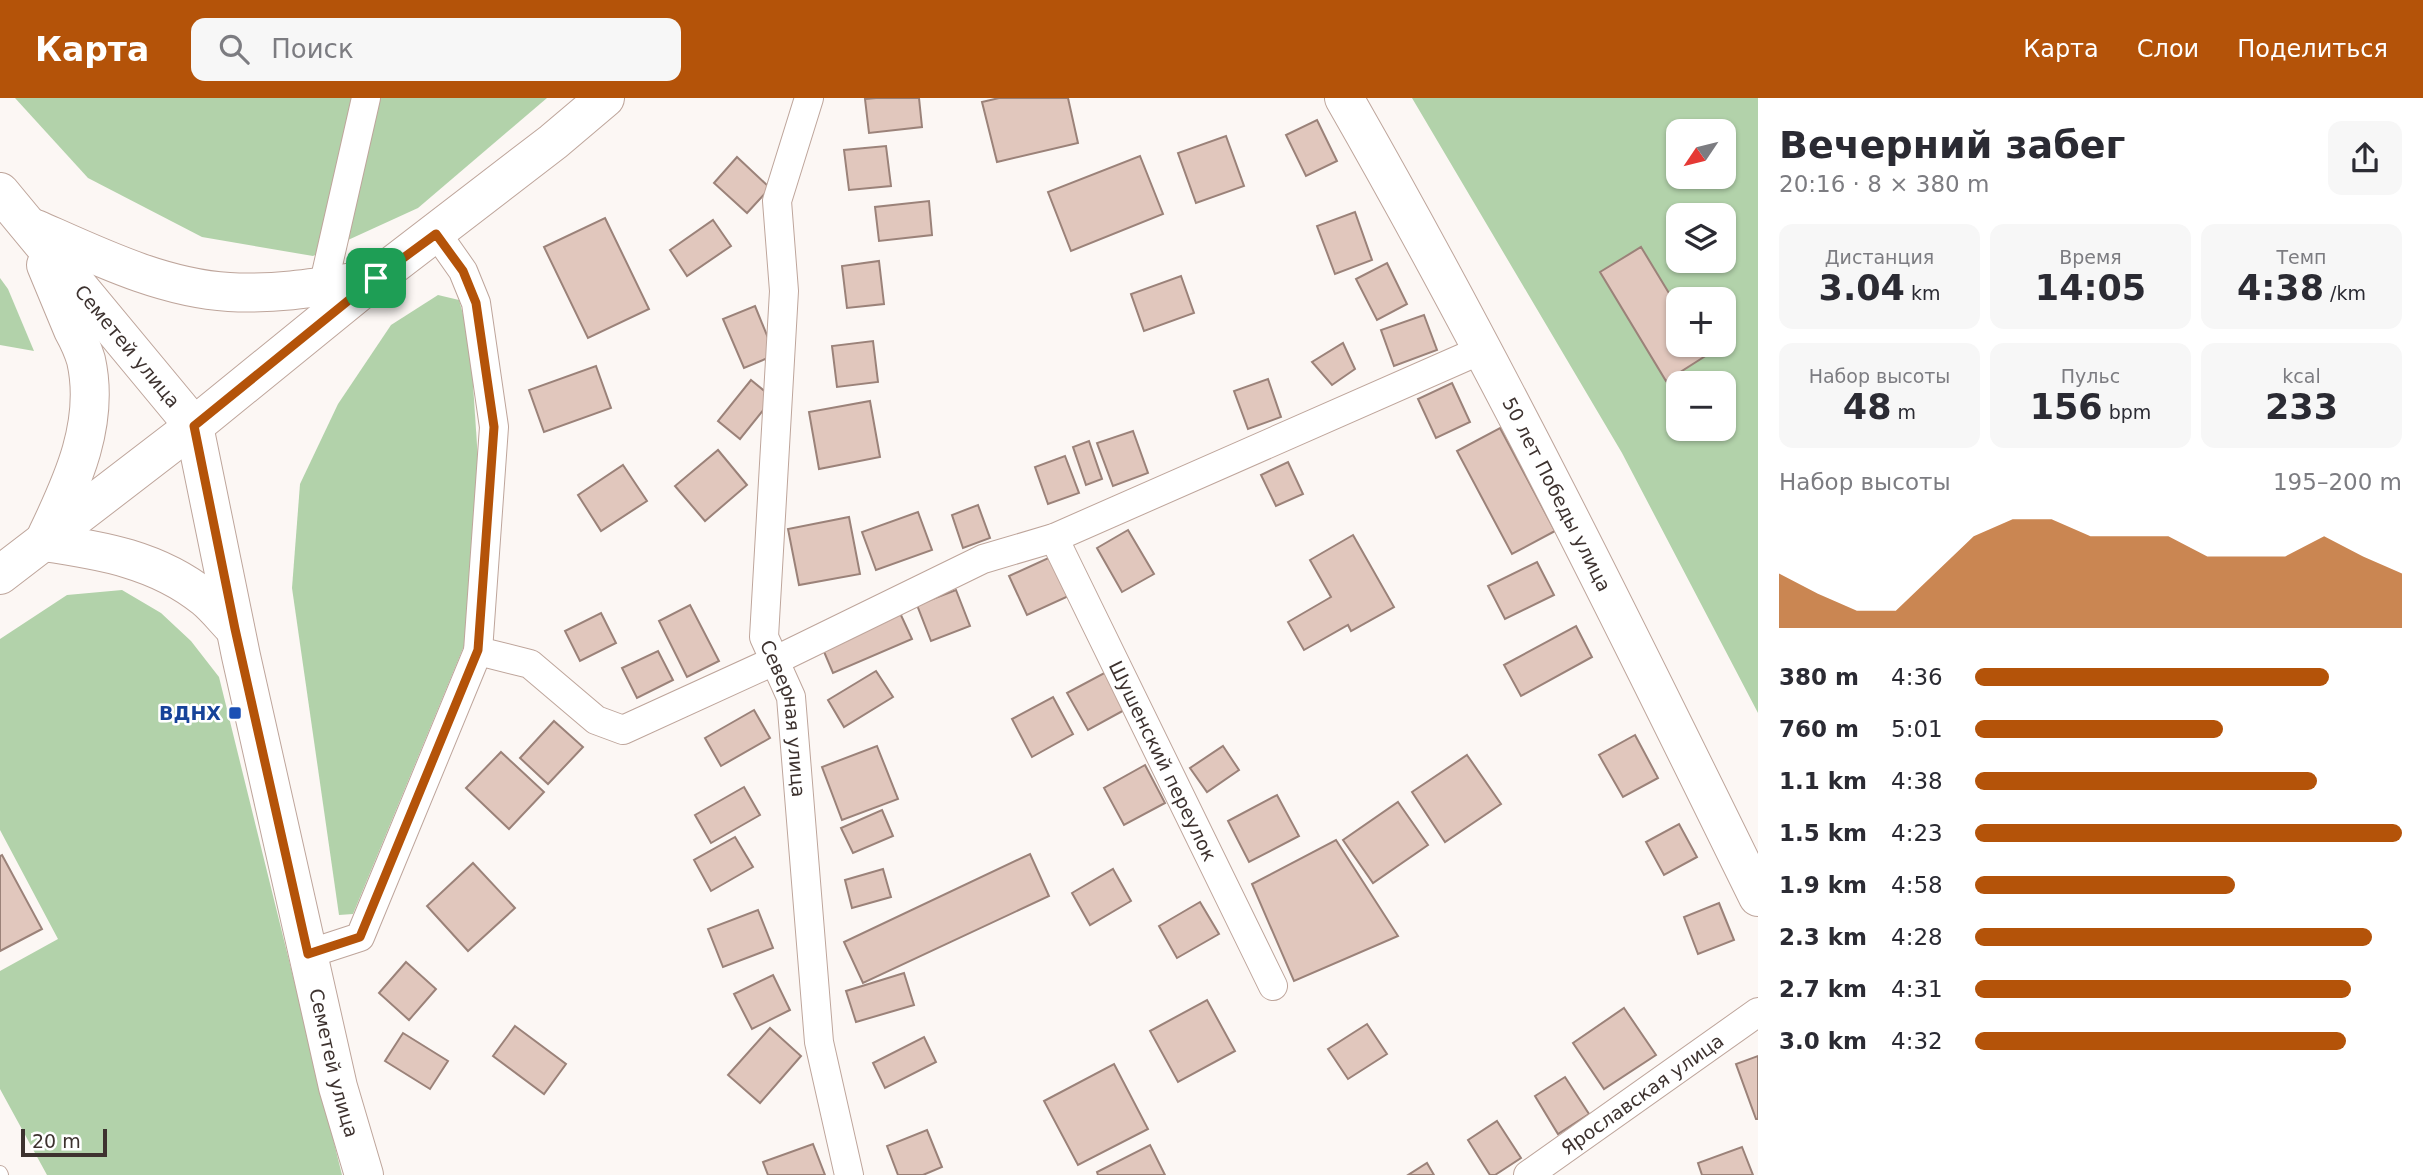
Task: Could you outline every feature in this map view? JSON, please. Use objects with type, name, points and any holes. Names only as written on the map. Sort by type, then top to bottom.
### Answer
[{"type":"main road","points":[[0,575],[194,426],[376,278],[436,234],[605,98]]},
{"type":"main road","name":"50 лет Победы улица","points":[[1344,98],[1481,350],[1636,648],[1758,897]]},
{"type":"main road","name":"Семетей улица","points":[[0,192],[194,426],[235,629],[338,1087],[364,1175]]},
{"type":"main road","points":[[28,225],[139,271],[190,286],[228,292],[261,293],[376,278]]},
{"type":"main road","points":[[28,225],[85,358],[89,385],[89,419],[83,446],[71,483],[43,542]]},
{"type":"main road","points":[[43,542],[93,549],[129,558],[157,569],[178,579],[206,599],[235,629]]},
{"type":"street","points":[[323,286],[366,98]]},
{"type":"street","name":"Северная улица","points":[[809,98],[777,201],[784,291],[764,637],[791,697],[819,1042],[849,1175]]},
{"type":"street","points":[[308,954],[360,937],[478,650],[494,427],[476,303],[463,271],[436,234]]},
{"type":"street","points":[[478,650],[530,664],[596,720],[623,730],[774,661],[983,559],[1054,538],[1481,350]]},
{"type":"street","name":"Шушенский переулок","points":[[1054,538],[1273,986]]},
{"type":"street","name":"Ярославская улица","points":[[1528,1175],[1758,1012]]},
{"type":"green space","points":[[15,98],[547,98],[418,208],[313,256],[202,237],[88,178]]},
{"type":"green space","points":[[1412,98],[1758,98],[1758,713],[1622,453]]},
{"type":"green space","points":[[0,278],[8,289],[34,351],[0,345]]},
{"type":"green space","points":[[438,295],[459,300],[470,339],[480,490],[466,641],[353,914],[339,915],[292,588],[300,484],[338,404],[391,325]]},
{"type":"green space","points":[[122,590],[161,613],[191,641],[219,677],[342,1175],[47,1175],[0,1089],[0,971],[58,939],[0,830],[0,639],[67,595]]},
{"type":"building","points":[[919,98],[922,127],[869,133],[865,99]]},
{"type":"building","points":[[999,98],[1068,98],[1078,143],[997,162],[982,102]]},
{"type":"building","points":[[1317,120],[1337,161],[1306,176],[1286,135]]},
{"type":"building","points":[[1226,136],[1244,186],[1196,203],[1178,153]]},
{"type":"building","points":[[886,146],[891,186],[849,190],[844,150]]},
{"type":"building","points":[[1140,156],[1163,214],[1071,251],[1048,192]]},
{"type":"building","points":[[737,157],[770,188],[747,213],[714,183]]},
{"type":"building","points":[[929,201],[932,235],[879,241],[875,207]]},
{"type":"building","points":[[1355,212],[1372,260],[1335,274],[1317,226]]},
{"type":"building","points":[[605,218],[649,309],[588,338],[544,247]]},
{"type":"building","points":[[713,220],[731,246],[687,276],[670,250]]},
{"type":"building","points":[[1641,247],[1666,288],[1666,357],[1704,357],[1682,371],[1666,371],[1666,381],[1600,272]]},
{"type":"building","points":[[879,261],[884,304],[847,308],[842,266]]},
{"type":"building","points":[[1387,263],[1407,304],[1377,320],[1356,279]]},
{"type":"building","points":[[1181,276],[1194,313],[1144,331],[1131,294]]},
{"type":"building","points":[[755,306],[775,355],[744,368],[723,319]]},
{"type":"building","points":[[1424,315],[1437,350],[1394,366],[1381,330]]},
{"type":"building","points":[[873,341],[878,382],[837,387],[832,346]]},
{"type":"building","points":[[1343,343],[1355,369],[1332,385],[1312,362]]},
{"type":"building","points":[[596,366],[611,408],[544,432],[529,390]]},
{"type":"building","points":[[1268,379],[1281,417],[1248,429],[1234,391]]},
{"type":"building","points":[[751,380],[773,398],[740,439],[718,421]]},
{"type":"building","points":[[1452,383],[1470,422],[1436,438],[1418,399]]},
{"type":"building","points":[[870,401],[880,457],[819,469],[809,412]]},
{"type":"building","points":[[1500,428],[1555,531],[1512,554],[1457,451]]},
{"type":"building","points":[[1133,431],[1148,473],[1113,486],[1097,443]]},
{"type":"building","points":[[1089,441],[1102,479],[1086,485],[1073,447]]},
{"type":"building","points":[[718,450],[747,485],[705,521],[675,486]]},
{"type":"building","points":[[1065,456],[1079,493],[1048,504],[1035,467]]},
{"type":"building","points":[[1288,462],[1303,494],[1276,506],[1261,475]]},
{"type":"building","points":[[623,465],[647,501],[601,531],[578,495]]},
{"type":"building","points":[[978,505],[990,538],[963,548],[952,515]]},
{"type":"building","points":[[918,512],[932,550],[876,570],[862,532]]},
{"type":"building","points":[[849,517],[860,574],[799,585],[788,529]]},
{"type":"building","points":[[1128,530],[1154,574],[1122,592],[1097,548]]},
{"type":"building","points":[[1353,535],[1394,607],[1351,631],[1348,625],[1304,650],[1288,622],[1331,597],[1310,560]]},
{"type":"building","points":[[1055,555],[1073,594],[1027,615],[1009,576]]},
{"type":"building","points":[[1537,562],[1554,595],[1505,619],[1488,586]]},
{"type":"building","points":[[956,590],[970,626],[931,641],[917,605]]},
{"type":"building","points":[[690,605],[719,661],[687,677],[659,621]]},
{"type":"building","points":[[601,613],[616,643],[580,661],[565,631]]},
{"type":"building","points":[[900,613],[912,639],[833,673],[822,647]]},
{"type":"building","points":[[1576,626],[1592,657],[1521,696],[1504,665]]},
{"type":"building","points":[[658,651],[673,680],[637,698],[622,668]]},
{"type":"building","points":[[876,671],[893,697],[844,727],[828,700]]},
{"type":"building","points":[[1108,671],[1128,708],[1088,730],[1067,693]]},
{"type":"building","points":[[1053,697],[1073,734],[1032,757],[1012,719]]},
{"type":"building","points":[[754,710],[770,738],[721,766],[705,738]]},
{"type":"building","points":[[554,721],[583,747],[548,784],[520,758]]},
{"type":"building","points":[[1635,735],[1658,778],[1623,797],[1599,755]]},
{"type":"building","points":[[877,746],[898,799],[842,820],[822,767]]},
{"type":"building","points":[[1223,746],[1239,770],[1207,792],[1190,768]]},
{"type":"building","points":[[501,752],[544,792],[509,829],[466,788]]},
{"type":"building","points":[[1467,755],[1501,804],[1445,842],[1412,792]]},
{"type":"building","points":[[1145,765],[1165,803],[1124,825],[1104,788]]},
{"type":"building","points":[[744,787],[760,815],[711,843],[695,815]]},
{"type":"building","points":[[1277,795],[1299,836],[1249,862],[1228,821]]},
{"type":"building","points":[[1398,802],[1428,845],[1373,883],[1343,840]]},
{"type":"building","points":[[882,810],[893,836],[853,853],[841,828]]},
{"type":"building","points":[[1679,824],[1697,857],[1664,875],[1646,842]]},
{"type":"building","points":[[735,837],[753,867],[711,891],[694,860]]},
{"type":"building","points":[[1336,840],[1398,936],[1294,981],[1252,884]]},
{"type":"building","points":[[1030,854],[1049,896],[863,983],[844,942]]},
{"type":"building","points":[[2,855],[42,929],[0,951],[0,856]]},
{"type":"building","points":[[473,863],[515,908],[468,951],[427,906]]},
{"type":"building","points":[[883,869],[891,897],[852,908],[845,880]]},
{"type":"building","points":[[1113,869],[1131,901],[1090,925],[1072,893]]},
{"type":"building","points":[[1200,902],[1219,934],[1177,958],[1159,926]]},
{"type":"building","points":[[1719,903],[1734,940],[1698,954],[1684,917]]},
{"type":"building","points":[[758,910],[773,948],[723,967],[708,929]]},
{"type":"building","points":[[406,962],[436,989],[409,1020],[379,993]]},
{"type":"building","points":[[904,973],[914,1005],[856,1022],[846,991]]},
{"type":"building","points":[[773,975],[790,1010],[752,1029],[734,994]]},
{"type":"building","points":[[1207,1000],[1235,1051],[1178,1082],[1150,1031]]},
{"type":"building","points":[[1624,1008],[1656,1055],[1604,1089],[1573,1043]]},
{"type":"building","points":[[1367,1024],[1387,1054],[1348,1079],[1328,1049]]},
{"type":"building","points":[[515,1026],[566,1064],[544,1094],[493,1056]]},
{"type":"building","points":[[770,1028],[801,1056],[760,1103],[728,1075]]},
{"type":"building","points":[[403,1033],[448,1061],[430,1089],[385,1061]]},
{"type":"building","points":[[924,1037],[936,1062],[885,1088],[873,1063]]},
{"type":"building","points":[[1758,1056],[1758,1119],[1756,1119],[1736,1064]]},
{"type":"building","points":[[1114,1064],[1148,1129],[1078,1165],[1044,1101]]},
{"type":"building","points":[[1565,1077],[1589,1114],[1558,1134],[1535,1096]]},
{"type":"building","points":[[1497,1121],[1521,1158],[1495,1175],[1490,1175],[1468,1140]]},
{"type":"building","points":[[927,1130],[942,1167],[923,1175],[898,1175],[887,1146]]},
{"type":"building","points":[[813,1144],[825,1175],[768,1175],[763,1162]]},
{"type":"building","points":[[1150,1145],[1165,1175],[1098,1175],[1097,1172]]},
{"type":"building","points":[[1742,1147],[1753,1175],[1702,1175],[1698,1163]]},
{"type":"building","points":[[1427,1163],[1434,1175],[1408,1175]]},
{"type":"place","name":"ВДНХ","points":[[235,713]]},
{"type":"route","points":[[436,234],[463,271],[476,303],[494,427],[478,650],[360,937],[308,954],[235,629],[194,426],[376,278],[436,234]]}]
